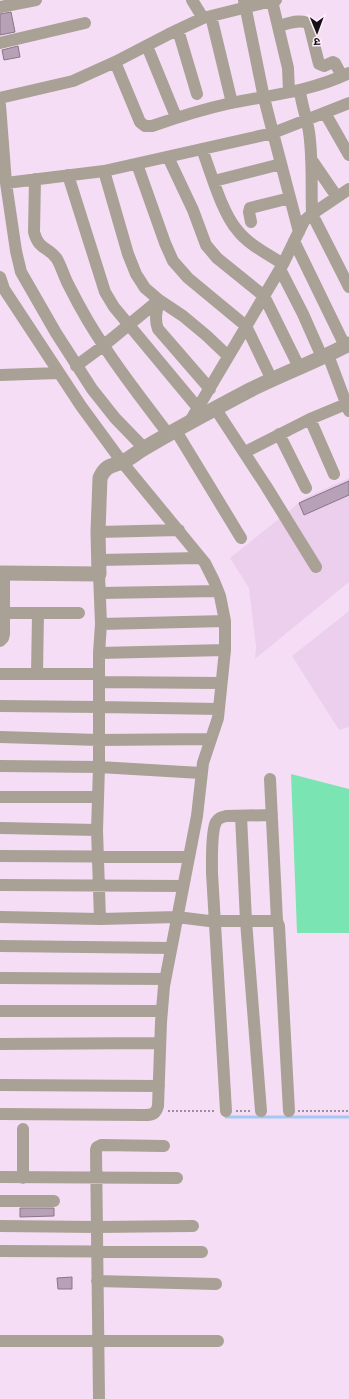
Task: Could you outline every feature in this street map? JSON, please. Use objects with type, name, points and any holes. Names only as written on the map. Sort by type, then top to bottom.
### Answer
[{"type":"street","points":[[192,0],[207,17],[232,103]]},
{"type":"street","points":[[0,7],[32,1]]},
{"type":"street","points":[[0,98],[73,81],[207,17],[245,4],[274,1],[288,68],[295,91],[300,98],[307,120],[311,159],[312,214],[346,273],[349,287]]},
{"type":"street","points":[[100,919],[97,856],[99,767],[98,707],[101,624],[98,532],[100,478],[103,471],[109,466],[133,455],[215,408],[347,345],[296,237],[290,198],[264,98],[245,4]]},
{"type":"street","points":[[115,62],[140,122],[145,126],[152,126],[176,117],[232,103],[295,91],[322,84],[346,74],[333,62],[324,66],[319,64],[309,24],[301,21],[278,26]]},
{"type":"street","points":[[0,43],[84,23]]},
{"type":"street","points":[[178,30],[197,94]]},
{"type":"street","points":[[147,46],[176,117]]},
{"type":"street","points":[[6,182],[35,180],[104,171],[273,133],[349,103]]},
{"type":"street","points":[[0,105],[6,182],[16,251],[21,272],[41,309],[76,366],[115,418],[133,455],[179,530],[205,563],[218,591],[225,620],[225,650],[218,718],[203,763],[198,810],[183,886],[180,917],[171,948],[165,979],[161,1011],[158,1106],[154,1113],[150,1115],[0,1114]]},
{"type":"street","points":[[325,113],[349,154]]},
{"type":"street","points":[[202,149],[231,222],[239,232],[281,267],[325,356],[348,408],[310,419],[245,452]]},
{"type":"street","points":[[168,156],[193,210],[206,246],[217,258],[264,296],[299,367]]},
{"type":"street","points":[[311,159],[336,197]]},
{"type":"street","points":[[136,164],[164,242],[173,261],[188,278],[246,326],[272,380]]},
{"type":"street","points":[[214,181],[281,164]]},
{"type":"street","points":[[104,171],[128,254],[136,274],[145,288],[159,300],[183,316],[228,356]]},
{"type":"street","points":[[68,175],[105,292],[114,307],[198,408]]},
{"type":"street","points":[[35,180],[34,232],[36,239],[40,245],[51,252],[56,259],[87,320],[122,374],[173,433],[241,538]]},
{"type":"street","points":[[189,422],[210,389],[281,267],[304,222],[312,214],[349,189]]},
{"type":"street","points":[[251,222],[249,212],[250,208],[290,198]]},
{"type":"street","points":[[0,277],[4,289],[81,406],[133,455]]},
{"type":"street","points":[[76,366],[104,346],[159,300]]},
{"type":"street","points":[[159,300],[156,317],[158,329],[210,389]]},
{"type":"street","points":[[0,375],[59,373]]},
{"type":"street","points":[[215,408],[245,452],[316,566]]},
{"type":"street","points":[[310,419],[334,474]]},
{"type":"street","points":[[279,434],[306,488]]},
{"type":"street","points":[[98,532],[179,530]]},
{"type":"street","points":[[0,641],[3,638],[2,573],[99,567],[200,558]]},
{"type":"street","points":[[100,593],[218,591]]},
{"type":"street","points":[[2,608],[38,613],[79,613]]},
{"type":"street","points":[[37,674],[38,613]]},
{"type":"street","points":[[101,624],[225,620]]},
{"type":"street","points":[[99,653],[225,650]]},
{"type":"street","points":[[0,674],[37,674],[222,683]]},
{"type":"street","points":[[0,706],[219,709]]},
{"type":"street","points":[[0,737],[98,740],[211,739]]},
{"type":"street","points":[[0,766],[99,767],[201,773]]},
{"type":"street","points":[[270,779],[289,1111]]},
{"type":"street","points":[[0,798],[98,798]]},
{"type":"street","points":[[226,1111],[212,860],[215,825],[216,821],[220,818],[272,815]]},
{"type":"street","points":[[241,816],[246,921],[261,1111]]},
{"type":"street","points":[[0,828],[97,830]]},
{"type":"street","points":[[0,856],[189,857]]},
{"type":"street","points":[[0,885],[99,887],[183,886]]},
{"type":"street","points":[[0,917],[100,919],[180,917],[216,921],[277,921]]},
{"type":"street","points":[[0,946],[171,948]]},
{"type":"street","points":[[0,978],[165,979]]},
{"type":"street","points":[[0,1011],[161,1011]]},
{"type":"street","points":[[0,1044],[160,1043]]},
{"type":"street","points":[[0,1085],[159,1086]]},
{"type":"street","points":[[23,1129],[23,1178]]},
{"type":"street","points":[[99,1399],[96,1178],[97,1147],[101,1145],[164,1146]]},
{"type":"street","points":[[0,1177],[177,1178]]},
{"type":"street","points":[[0,1201],[54,1201]]},
{"type":"street","points":[[0,1226],[192,1226]]},
{"type":"street","points":[[0,1250],[202,1252]]},
{"type":"street","points":[[98,1281],[216,1284]]},
{"type":"street","points":[[0,1341],[218,1341]]},
{"type":"shaded area","points":[[349,478],[349,582],[255,659],[256,647],[249,588],[230,558],[305,498]]},
{"type":"shaded area","points":[[349,611],[349,727],[339,730],[292,656]]},
{"type":"green space","points":[[291,774],[349,789],[349,933],[297,933]]},
{"type":"building","points":[[11,12],[15,32],[0,35],[0,14]]},
{"type":"building","points":[[18,46],[20,57],[4,60],[2,50]]},
{"type":"building","points":[[349,481],[349,495],[304,515],[299,503]]},
{"type":"building","points":[[20,1208],[54,1208],[54,1216],[20,1217]]},
{"type":"building","points":[[72,1277],[72,1289],[58,1289],[57,1278]]},
{"type":"waterway","points":[[226,1117],[349,1117]]}]
